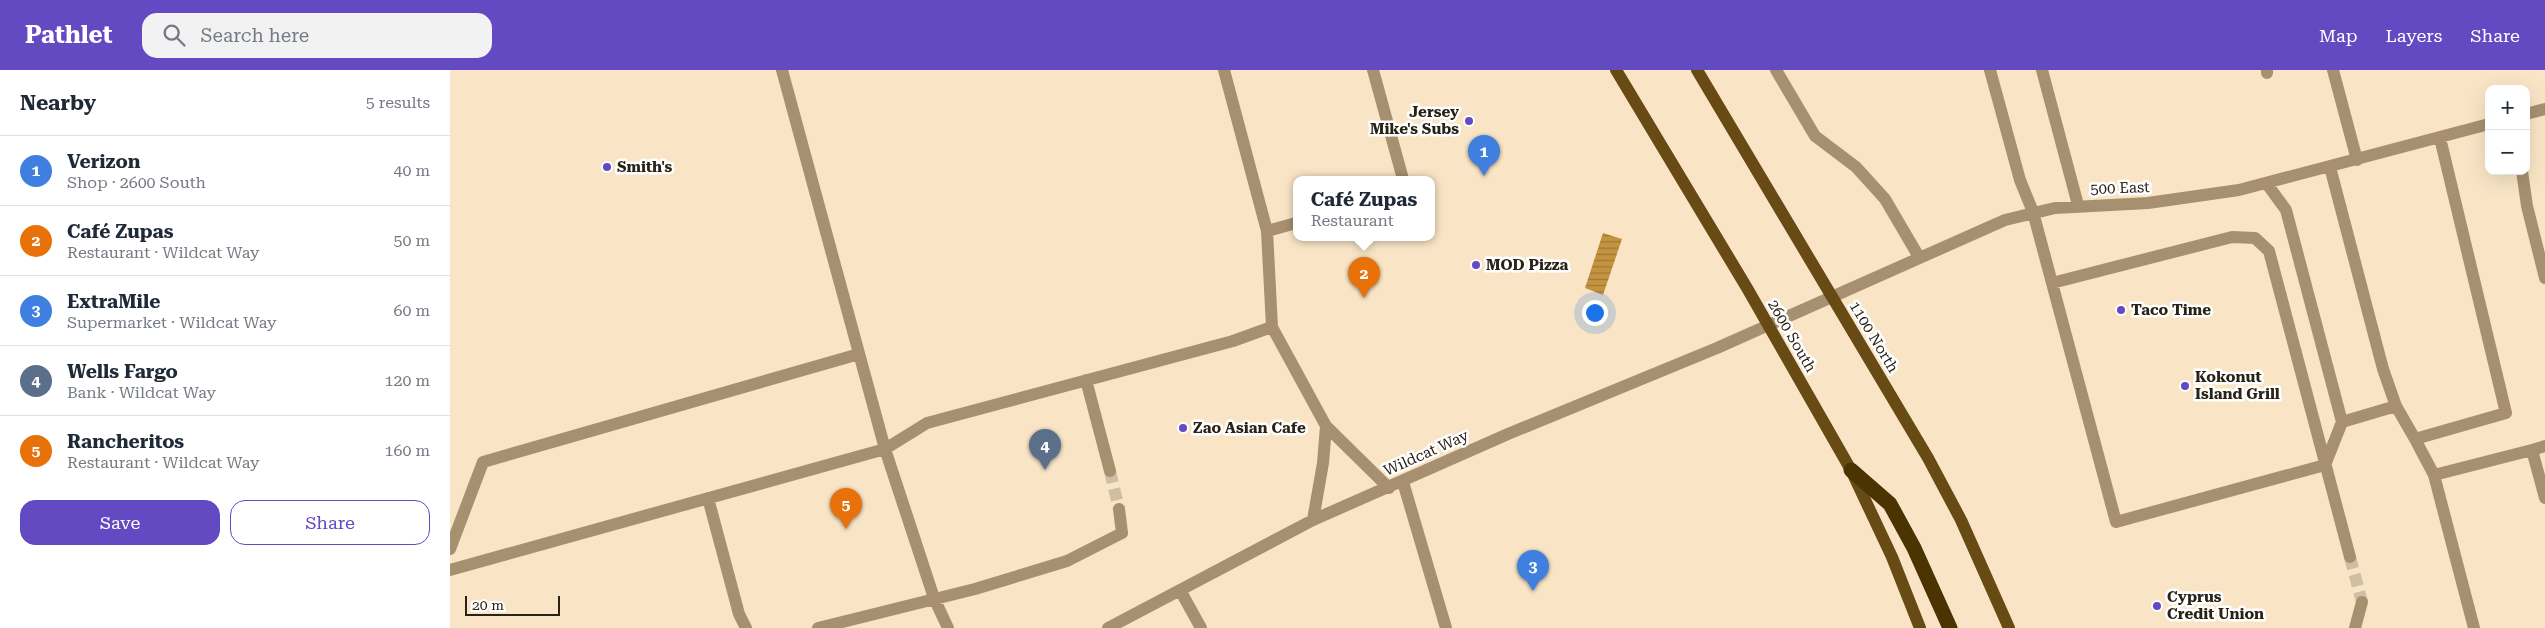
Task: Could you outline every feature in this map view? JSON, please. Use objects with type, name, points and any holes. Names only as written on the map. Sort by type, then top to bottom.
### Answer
[{"type":"highway","points":[[1851,470],[1890,504],[1914,548],[1950,628]]},
{"type":"main road","name":"2600 South","points":[[1616,70],[1851,470],[1892,557],[1920,628]]},
{"type":"main road","name":"1100 North","points":[[1697,70],[1928,458],[1961,520],[2009,628]]},
{"type":"street","points":[[782,70],[885,449],[934,598],[948,628]]},
{"type":"street","points":[[1224,70],[1268,231],[1272,327],[1326,426],[1389,488]]},
{"type":"street","points":[[1373,70],[1402,176]]},
{"type":"street","points":[[1776,70],[1815,136],[1856,167],[1885,199],[1919,257]]},
{"type":"street","points":[[1990,70],[2020,180],[2033,212],[2116,522],[2326,465]]},
{"type":"street","points":[[2042,70],[2078,205]]},
{"type":"street","points":[[2333,70],[2357,160]]},
{"type":"street","points":[[2530,113],[2545,109]]},
{"type":"street","name":"500 East","points":[[1767,325],[2005,220],[2033,212],[2078,205],[2170,201],[2267,184],[2485,125]]},
{"type":"street","points":[[2415,439],[2506,413],[2440,138]]},
{"type":"street","points":[[2330,167],[2381,359],[2396,406],[2434,475],[2474,628]]},
{"type":"street","points":[[2523,175],[2527,206],[2545,278]]},
{"type":"street","points":[[2267,184],[2286,210],[2342,422],[2326,465]]},
{"type":"street","points":[[1268,231],[1293,224]]},
{"type":"street","points":[[2052,282],[2232,238],[2255,238],[2269,251],[2350,557]]},
{"type":"street","name":"Wildcat Way","points":[[1108,628],[1313,520],[1403,482],[1508,434],[1767,325]]},
{"type":"street","points":[[450,570],[885,449],[928,423],[1233,340],[1272,327]]},
{"type":"street","points":[[450,549],[483,462],[859,354]]},
{"type":"street","points":[[1086,380],[1110,471]]},
{"type":"street","points":[[2342,422],[2396,406]]},
{"type":"street","points":[[1313,520],[1323,463],[1326,426]]},
{"type":"street","points":[[2434,475],[2545,446]]},
{"type":"street","points":[[2532,450],[2545,498]]},
{"type":"street","points":[[1403,482],[1446,628]]},
{"type":"street","points":[[708,498],[739,614],[746,628]]},
{"type":"street","points":[[818,628],[1067,561],[1093,549],[1122,532],[1119,509]]},
{"type":"street","points":[[1180,590],[1201,628]]},
{"type":"street","points":[[2355,628],[2362,602]]},
{"type":"shaded area","points":[[1603,233],[1622,239],[1603,295],[1585,288]]},
{"type":"tunnel","points":[[1110,471],[1119,509]]},
{"type":"tunnel","points":[[2350,557],[2362,602]]},
{"type":"place","name":"Jersey Mike's Subs","points":[[1469,121]]},
{"type":"place","name":"Smith's","points":[[607,167]]},
{"type":"place","name":"Verizon","points":[[1484,176]]},
{"type":"place","name":"MOD Pizza","points":[[1476,265]]},
{"type":"place","name":"Café Zupas","points":[[1364,298]]},
{"type":"place","name":"Taco Time","points":[[2121,310]]},
{"type":"place","name":"Kokonut Island Grill","points":[[2185,386]]},
{"type":"place","name":"Zao Asian Cafe","points":[[1183,428]]},
{"type":"place","name":"Wells Fargo","points":[[1045,470]]},
{"type":"place","name":"Rancheritos","points":[[846,529]]},
{"type":"place","name":"ExtraMile","points":[[1533,591]]},
{"type":"place","name":"Cyprus Credit Union","points":[[2157,606]]}]
